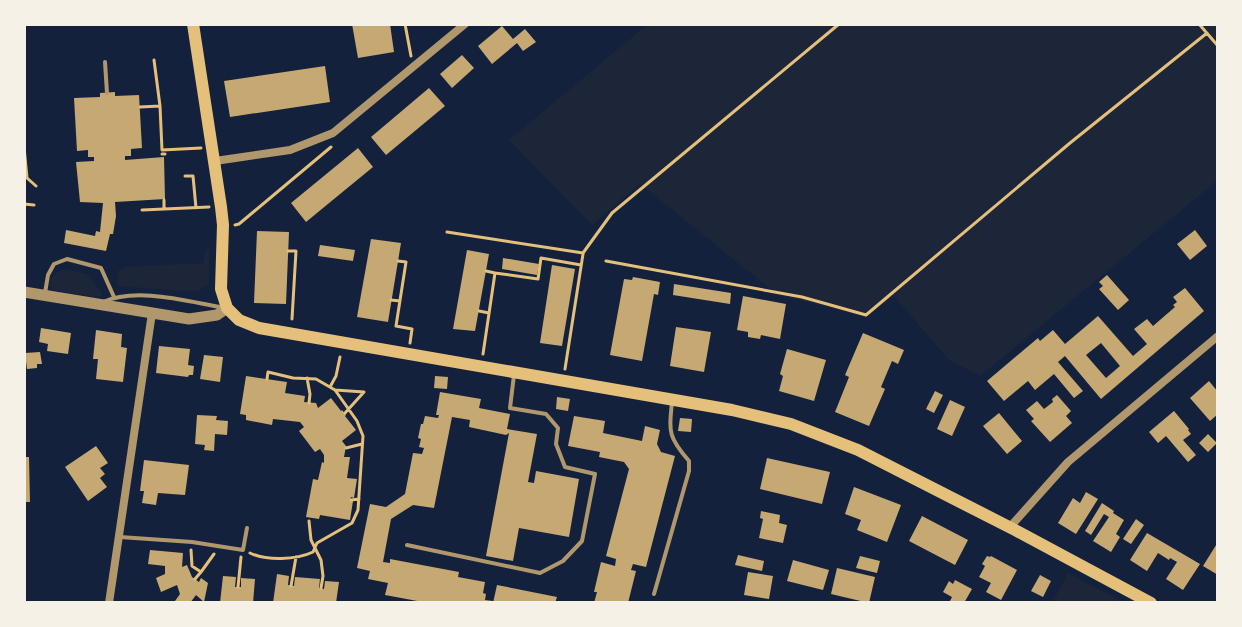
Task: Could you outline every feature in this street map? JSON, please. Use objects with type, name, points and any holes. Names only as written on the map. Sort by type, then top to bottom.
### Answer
[{"type":"main road","points":[[193,24],[223,225],[221,289],[227,308],[239,320],[259,328],[673,399],[791,424],[858,450],[1151,603]]},
{"type":"street","points":[[215,161],[290,150],[333,133],[465,24]]},
{"type":"street","points":[[24,292],[96,305],[113,302],[152,313],[194,319],[217,315],[227,308]]},
{"type":"street","points":[[109,603],[152,313]]},
{"type":"street","points":[[1010,527],[1068,462],[1218,336]]},
{"type":"lane","points":[[105,62],[107,93]]},
{"type":"lane","points":[[44,296],[48,275],[54,264],[67,259],[101,268],[113,302],[152,296],[227,308]]},
{"type":"lane","points":[[407,545],[540,573],[563,561],[582,541],[595,474],[565,467],[556,444],[558,428],[546,414],[510,408],[515,372]]},
{"type":"lane","points":[[654,594],[689,471],[689,461],[669,429],[673,399]]},
{"type":"lane","points":[[120,537],[192,542],[243,550],[247,528]]},
{"type":"path","points":[[405,24],[413,67]]},
{"type":"path","points":[[563,381],[583,253],[612,213],[839,24]]},
{"type":"path","points":[[1199,24],[1218,46]]},
{"type":"path","points":[[606,261],[802,297],[866,315],[1070,143],[1207,33]]},
{"type":"path","points":[[154,60],[163,154],[212,148]]},
{"type":"path","points":[[140,107],[160,106]]},
{"type":"path","points":[[223,225],[239,224],[334,145],[333,133]]},
{"type":"path","points":[[24,147],[27,178],[36,186]]},
{"type":"path","points":[[185,176],[193,176],[196,208]]},
{"type":"path","points":[[164,209],[165,200]]},
{"type":"path","points":[[24,204],[34,205]]},
{"type":"path","points":[[142,210],[221,207]]},
{"type":"path","points":[[447,232],[583,253]]},
{"type":"path","points":[[288,251],[296,251],[290,333]]},
{"type":"path","points":[[486,271],[538,279],[541,258],[582,265]]},
{"type":"path","points":[[398,261],[406,262],[396,326],[412,329],[409,354]]},
{"type":"path","points":[[482,367],[495,273]]},
{"type":"path","points":[[287,286],[295,286]]},
{"type":"path","points":[[571,290],[577,291]]},
{"type":"path","points":[[391,300],[400,301]]},
{"type":"path","points":[[479,311],[489,313]]},
{"type":"path","points":[[565,328],[571,329]]},
{"type":"path","points":[[330,387],[336,376],[341,342]]},
{"type":"path","points":[[238,587],[239,561],[243,550],[271,558],[305,556],[313,552],[317,543],[352,523],[358,510],[363,436],[357,421],[335,390],[316,379],[268,372],[267,379]]},
{"type":"path","points":[[307,378],[309,403]]},
{"type":"path","points":[[335,390],[364,392],[345,413]]},
{"type":"path","points":[[346,448],[362,444]]},
{"type":"path","points":[[351,500],[359,499]]},
{"type":"path","points":[[309,521],[311,540],[321,560],[321,588]]},
{"type":"path","points":[[192,542],[190,567],[201,572]]},
{"type":"path","points":[[195,579],[220,546]]},
{"type":"path","points":[[183,557],[191,557]]},
{"type":"path","points":[[291,586],[296,557]]},
{"type":"shaded area","points":[[648,24],[1218,24],[1218,180],[980,376],[949,360],[894,296],[866,317],[778,295],[640,184],[592,225],[509,140]]},
{"type":"shaded area","points":[[205,249],[209,249],[209,284],[197,292],[117,286],[118,271],[125,267],[204,263]]},
{"type":"shaded area","points":[[66,269],[87,274],[102,296],[54,290],[50,285],[52,279],[57,272]]},
{"type":"shaded area","points":[[1068,573],[1125,603],[1052,603]]},
{"type":"building","points":[[352,24],[390,24],[394,52],[358,58]]},
{"type":"building","points":[[502,26],[513,39],[525,29],[536,42],[523,51],[517,43],[492,64],[478,46]]},
{"type":"building","points":[[462,55],[474,68],[452,88],[440,74]]},
{"type":"building","points":[[325,66],[330,102],[230,117],[224,81]]},
{"type":"building","points":[[429,88],[445,106],[386,155],[371,137]]},
{"type":"building","points":[[115,92],[115,96],[139,95],[142,148],[131,149],[131,156],[125,156],[125,160],[164,157],[165,199],[115,202],[113,234],[110,234],[106,251],[64,243],[66,230],[95,236],[96,231],[100,232],[103,203],[80,202],[76,162],[94,161],[94,157],[88,157],[88,150],[77,151],[74,98],[100,97],[100,93]]},
{"type":"building","points":[[358,148],[373,167],[306,222],[291,203]]},
{"type":"building","points":[[1195,230],[1207,246],[1190,260],[1177,244]]},
{"type":"building","points":[[257,231],[289,232],[286,304],[254,303]]},
{"type":"building","points":[[371,239],[401,243],[388,322],[357,317]]},
{"type":"building","points":[[320,245],[355,250],[353,261],[318,256]]},
{"type":"building","points":[[467,250],[489,254],[475,331],[453,329]]},
{"type":"building","points":[[503,258],[539,264],[537,275],[502,269]]},
{"type":"building","points":[[552,265],[575,269],[562,346],[540,343]]},
{"type":"building","points":[[1107,275],[1129,300],[1118,310],[1099,289],[1103,286],[1099,282]]},
{"type":"building","points":[[633,277],[660,282],[658,295],[654,294],[642,361],[610,355],[624,279],[632,280]]},
{"type":"building","points":[[674,284],[731,293],[730,304],[673,295]]},
{"type":"building","points":[[1185,288],[1204,311],[1101,399],[1065,356],[1058,362],[1083,391],[1074,398],[1054,374],[1035,390],[1028,381],[1004,401],[987,381],[1038,338],[1040,341],[1053,330],[1065,344],[1098,316],[1133,356],[1147,344],[1134,329],[1147,319],[1153,326],[1175,307],[1173,305],[1177,302],[1173,297]],"holes":[[[1101,343],[1120,366],[1106,378],[1086,355]]]},
{"type":"building","points":[[743,296],[786,304],[780,339],[761,335],[760,339],[748,337],[748,332],[737,330]]},
{"type":"building","points":[[676,327],[711,332],[704,372],[670,366]]},
{"type":"building","points":[[41,328],[71,333],[68,354],[47,351],[48,344],[39,342]]},
{"type":"building","points":[[96,330],[122,334],[121,347],[127,348],[123,382],[96,379],[98,359],[93,359]]},
{"type":"building","points":[[863,333],[904,350],[898,364],[892,361],[881,387],[885,389],[869,426],[835,412],[849,377],[845,375]]},
{"type":"building","points":[[159,346],[190,349],[188,365],[194,366],[193,375],[156,373]]},
{"type":"building","points":[[787,349],[826,360],[814,401],[779,391]]},
{"type":"building","points":[[40,352],[42,364],[27,369],[25,353]]},
{"type":"building","points":[[204,355],[223,357],[220,382],[200,379]]},
{"type":"building","points":[[246,376],[287,382],[285,393],[305,396],[304,402],[316,403],[318,408],[331,398],[346,415],[356,430],[342,441],[346,446],[344,457],[350,457],[347,478],[357,479],[354,498],[351,497],[350,501],[353,501],[350,520],[320,515],[319,519],[306,517],[313,479],[318,480],[324,455],[320,449],[315,452],[299,431],[304,427],[300,422],[273,419],[272,425],[246,420],[246,415],[240,414]]},
{"type":"building","points":[[435,376],[448,377],[447,389],[434,388]]},
{"type":"building","points":[[1209,381],[1218,392],[1218,414],[1210,421],[1190,398]]},
{"type":"building","points":[[935,391],[943,395],[934,413],[926,409]]},
{"type":"building","points":[[440,392],[481,399],[479,408],[510,414],[507,429],[537,434],[528,482],[534,483],[536,471],[579,479],[569,537],[519,528],[513,561],[486,556],[509,433],[506,435],[469,427],[470,420],[452,417],[434,508],[413,505],[391,519],[383,562],[390,563],[390,559],[459,572],[458,577],[485,582],[485,600],[493,603],[428,603],[385,595],[388,583],[368,579],[370,571],[357,568],[370,504],[386,507],[405,494],[413,453],[422,454],[424,448],[419,447],[421,424],[425,416],[438,418]]},
{"type":"building","points":[[1057,395],[1071,411],[1066,416],[1072,423],[1050,442],[1031,421],[1034,419],[1026,410],[1037,401],[1044,409]]},
{"type":"building","points":[[557,397],[570,399],[568,411],[556,409]]},
{"type":"building","points":[[950,400],[965,407],[952,436],[937,429]]},
{"type":"building","points":[[1174,411],[1191,434],[1183,440],[1196,455],[1188,462],[1166,436],[1158,443],[1149,432]]},
{"type":"building","points":[[999,413],[1022,441],[1007,454],[983,426]]},
{"type":"building","points":[[197,415],[217,416],[216,420],[228,421],[227,435],[215,434],[214,451],[204,450],[205,445],[195,444]]},
{"type":"building","points":[[574,416],[605,421],[603,433],[642,441],[645,426],[660,430],[657,444],[661,452],[675,456],[646,567],[633,564],[631,570],[636,571],[628,603],[594,603],[597,592],[594,592],[601,562],[615,566],[616,559],[606,556],[629,469],[624,462],[599,457],[600,452],[568,446]]},
{"type":"building","points":[[680,418],[692,419],[691,432],[678,431]]},
{"type":"building","points":[[1208,434],[1217,443],[1208,452],[1199,443]]},
{"type":"building","points":[[96,446],[108,463],[100,468],[105,474],[100,478],[107,487],[88,501],[65,467]]},
{"type":"building","points":[[24,457],[29,457],[30,502],[24,502]]},
{"type":"building","points":[[767,458],[830,472],[822,504],[760,489]]},
{"type":"building","points":[[144,460],[189,465],[185,495],[158,493],[156,505],[142,503],[144,491],[140,491]]},
{"type":"building","points":[[854,487],[901,505],[887,542],[857,530],[861,520],[845,514]]},
{"type":"building","points":[[1086,492],[1098,499],[1076,534],[1058,523],[1073,498],[1080,503]]},
{"type":"building","points":[[1102,503],[1124,520],[1116,534],[1120,537],[1111,552],[1093,541],[1109,517],[1104,514],[1091,535],[1085,531]]},
{"type":"building","points":[[761,511],[780,515],[779,523],[787,525],[783,543],[759,538],[763,519],[760,518]]},
{"type":"building","points":[[922,516],[968,540],[955,565],[909,541]]},
{"type":"building","points":[[1136,519],[1144,525],[1131,544],[1123,539]]},
{"type":"building","points":[[1147,533],[1200,564],[1183,590],[1166,579],[1177,562],[1170,558],[1158,553],[1147,571],[1130,560]]},
{"type":"building","points":[[1218,542],[1218,575],[1203,566]]},
{"type":"building","points":[[150,550],[183,553],[182,567],[187,565],[192,577],[208,583],[204,602],[196,595],[190,603],[177,603],[175,601],[180,594],[177,585],[161,592],[156,578],[165,574],[165,566],[148,564]]},
{"type":"building","points":[[738,555],[764,561],[762,571],[735,565]]},
{"type":"building","points":[[860,556],[880,561],[877,573],[856,568]]},
{"type":"building","points":[[987,556],[1017,570],[1001,600],[986,592],[991,583],[979,577]]},
{"type":"building","points":[[793,560],[829,570],[823,590],[787,581]]},
{"type":"building","points":[[837,568],[875,577],[869,603],[831,594]]},
{"type":"building","points":[[748,572],[773,576],[769,599],[744,595]]},
{"type":"building","points":[[277,574],[289,576],[288,585],[294,586],[295,577],[320,579],[319,588],[324,589],[325,581],[339,582],[336,603],[273,603]]},
{"type":"building","points":[[1040,575],[1051,581],[1043,597],[1031,591]]},
{"type":"building","points":[[223,576],[236,577],[235,587],[241,587],[241,578],[255,579],[253,603],[220,603]]},
{"type":"building","points":[[955,580],[972,589],[964,603],[949,603],[952,597],[943,592],[949,581],[953,584]]},
{"type":"building","points":[[497,585],[557,597],[555,603],[493,603]]}]
